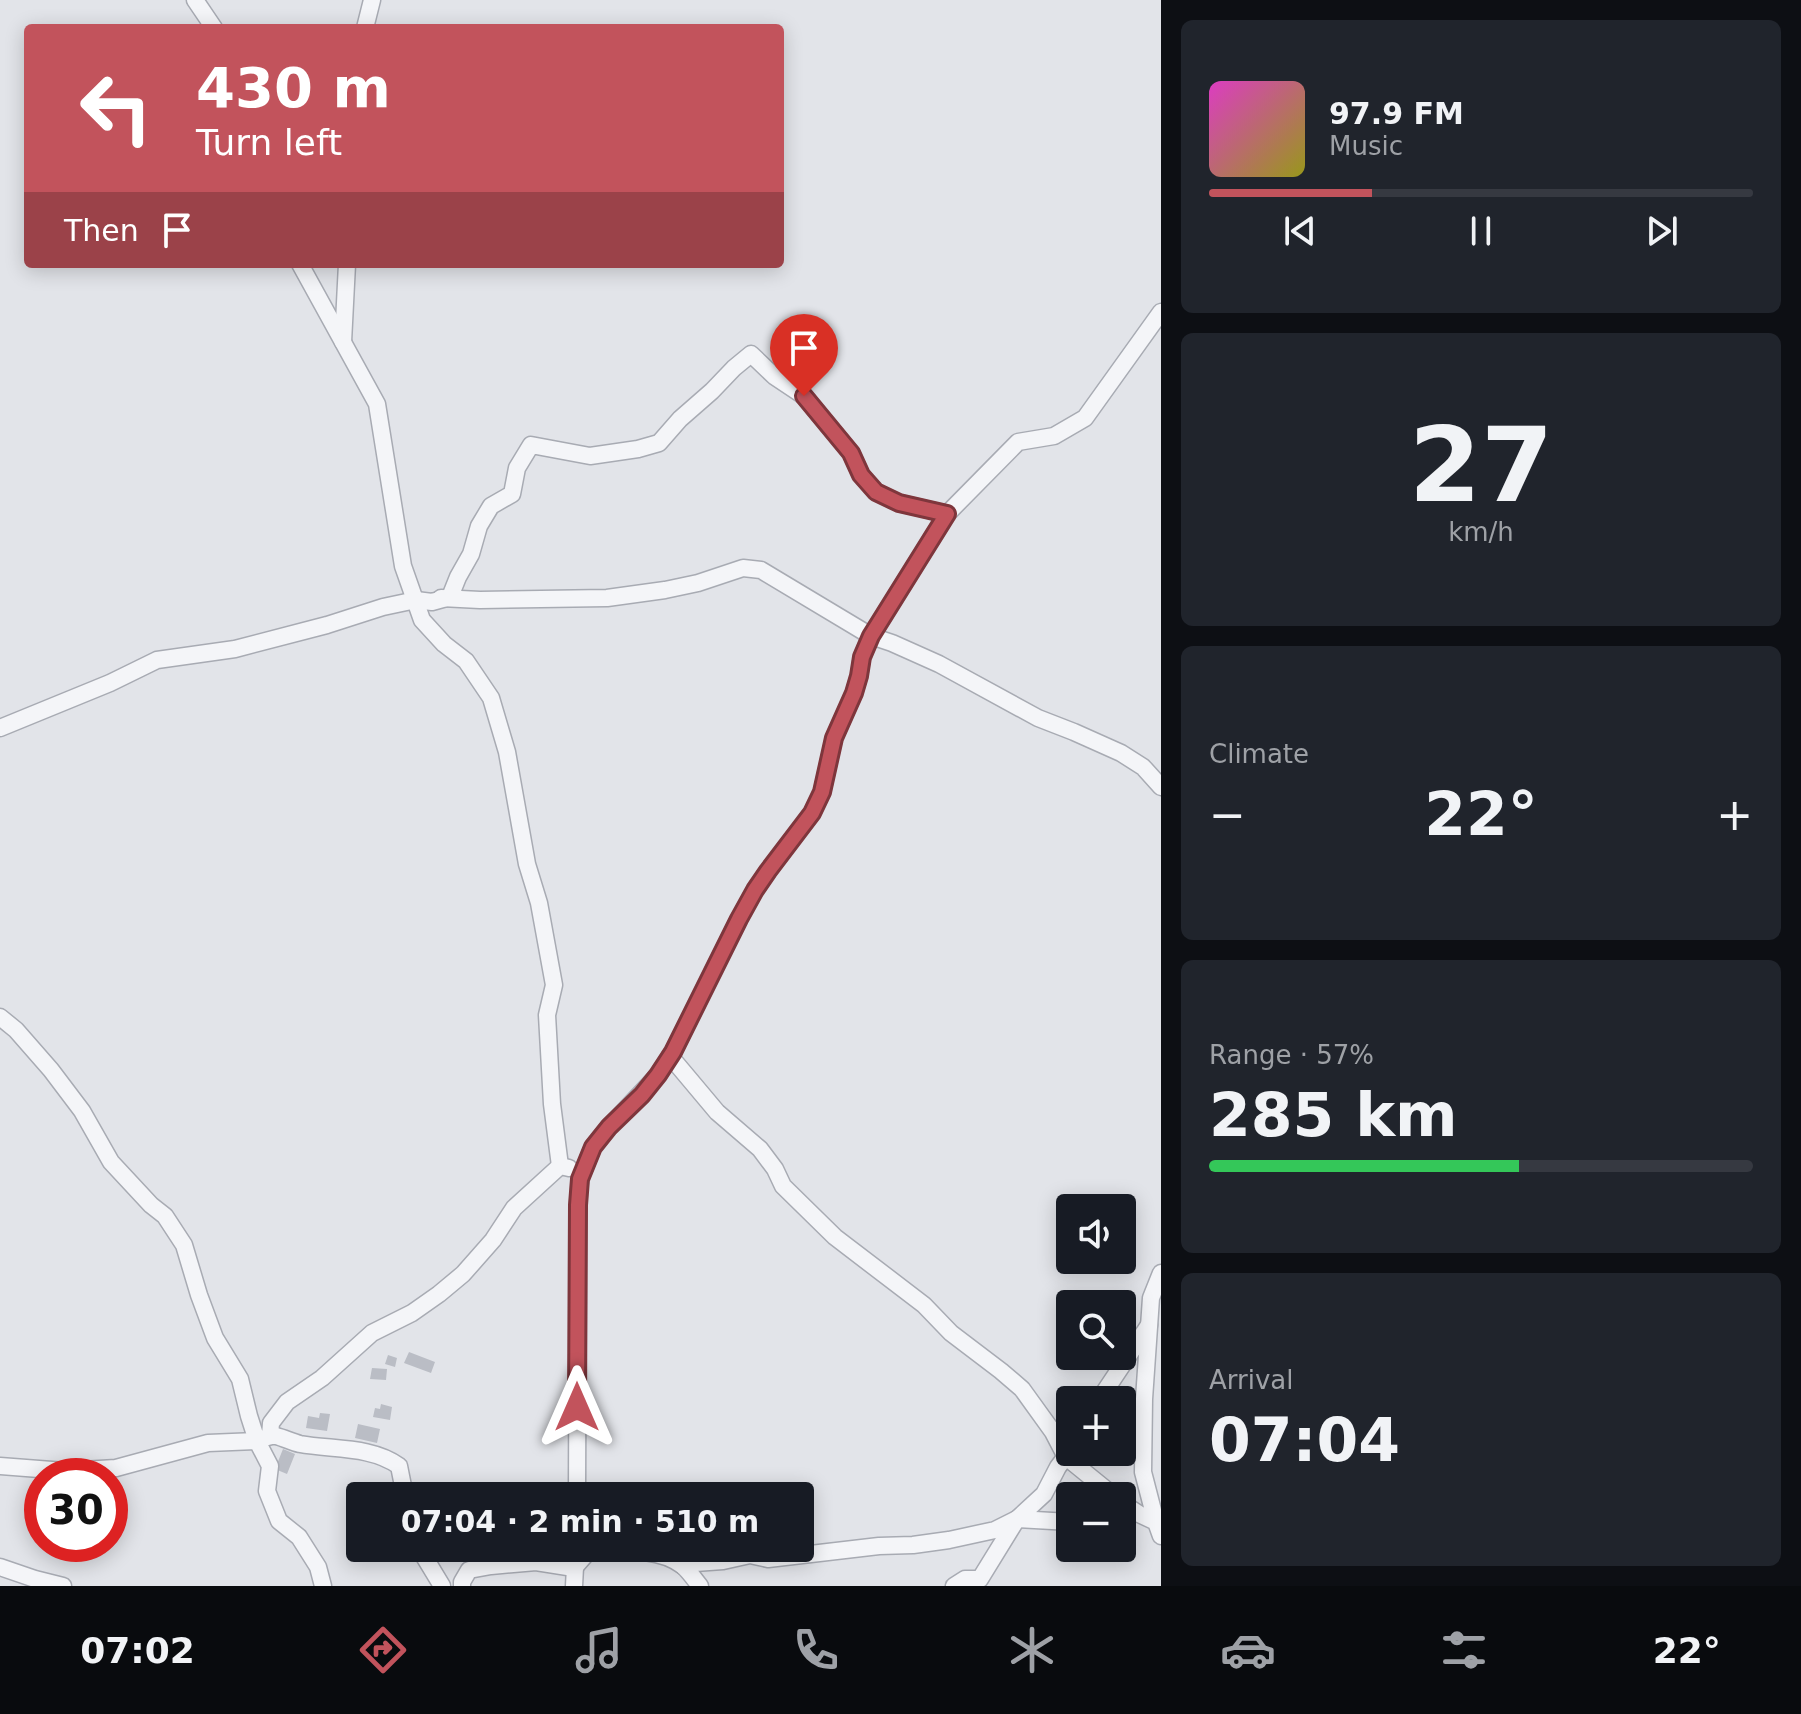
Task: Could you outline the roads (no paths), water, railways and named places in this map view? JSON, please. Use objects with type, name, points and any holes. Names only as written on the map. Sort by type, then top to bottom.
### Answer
[{"type":"street","points":[[195,0],[211,24]]},
{"type":"street","points":[[366,24],[372,0]]},
{"type":"street","points":[[302,268],[377,404],[403,566],[422,620],[444,644],[466,661],[491,698],[507,752],[527,864],[539,903],[554,985],[547,1015],[552,1104],[560,1166]]},
{"type":"street","points":[[343,343],[347,268]]},
{"type":"street","points":[[577,1482],[578,1205],[580,1179],[593,1147],[658,1075],[755,890],[812,813],[822,792],[834,738],[854,693],[862,657],[871,636],[947,514],[1018,442],[1054,436],[1085,418],[1161,312]]},
{"type":"street","points":[[450,597],[471,554],[479,526],[491,506],[512,494],[517,468],[531,445],[590,456],[659,443],[680,419],[751,354],[774,376],[804,396],[851,453],[861,475],[876,492],[899,503],[947,514]]},
{"type":"street","points":[[0,728],[110,683],[157,660],[235,649],[383,607],[450,597],[480,600],[607,598],[698,583],[743,568],[761,570],[871,636],[939,664],[1038,718],[1121,753],[1143,767],[1161,787]]},
{"type":"street","points":[[0,1017],[16,1030],[51,1070],[82,1111],[111,1162],[165,1216],[184,1245],[215,1338],[240,1379],[249,1416],[264,1439],[270,1466],[267,1491],[279,1521],[299,1537],[318,1567],[323,1586]]},
{"type":"street","points":[[670,1056],[717,1112],[760,1149],[783,1186],[835,1237],[924,1305],[951,1333],[1022,1389],[1056,1436]]},
{"type":"street","points":[[560,1166],[572,1169],[580,1179]]},
{"type":"street","points":[[264,1439],[271,1423],[287,1402],[322,1378],[372,1333],[412,1313],[463,1274],[493,1240],[514,1208],[560,1166]]},
{"type":"street","points":[[1159,1529],[1143,1472],[1144,1399],[1156,1317],[1151,1298],[1161,1273]]},
{"type":"street","points":[[1109,1386],[1156,1317]]},
{"type":"street","points":[[0,1466],[65,1471],[116,1468],[208,1443],[276,1436],[298,1444],[357,1450],[383,1457],[399,1466],[402,1482]]},
{"type":"street","points":[[954,1586],[965,1579],[980,1579],[1017,1519],[1044,1494],[1059,1466]]},
{"type":"street","points":[[1081,1466],[1098,1482]]},
{"type":"street","points":[[1136,1512],[1159,1529]]},
{"type":"street","points":[[683,1566],[750,1555],[768,1559],[949,1540],[995,1530],[1017,1519],[1056,1521]]},
{"type":"street","points":[[574,1568],[588,1552],[647,1552],[683,1566],[700,1586]]},
{"type":"street","points":[[427,1562],[442,1586]]},
{"type":"street","points":[[462,1586],[469,1570],[491,1566],[536,1562],[574,1568]]},
{"type":"street","points":[[574,1586],[575,1562]]},
{"type":"street","points":[[0,1567],[63,1586]]}]
